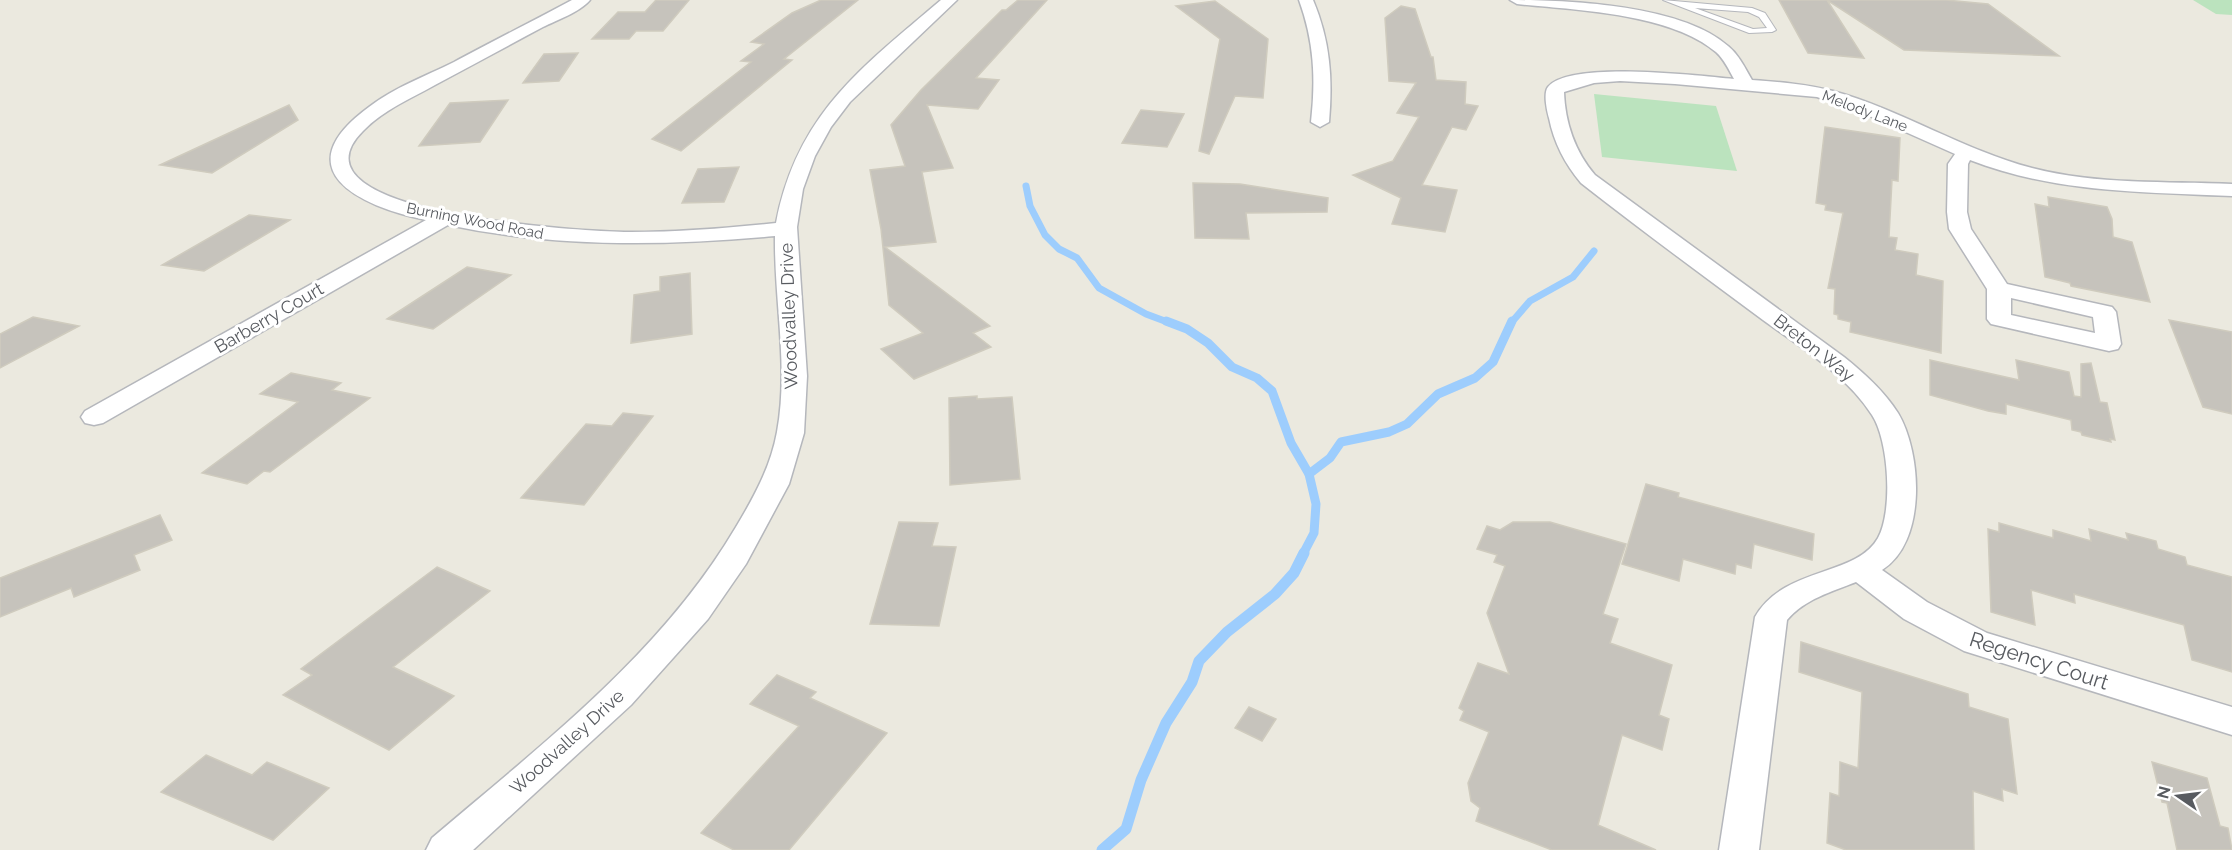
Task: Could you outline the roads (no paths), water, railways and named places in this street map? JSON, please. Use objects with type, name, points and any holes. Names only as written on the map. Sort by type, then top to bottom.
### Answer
[{"type":"street","name":"Burning Wood Road","points":[[583,0],[397,97],[364,120],[345,141],[340,163],[347,180],[379,199],[445,218],[528,233],[608,238],[663,238],[786,229]]},
{"type":"street","name":"Woodvalley Drive","points":[[446,850],[626,688],[665,648],[700,607],[750,532],[787,452],[795,373],[786,229],[797,169],[825,121],[863,78],[950,0]]},
{"type":"street","points":[[1306,0],[1317,27],[1323,61],[1320,122]]},
{"type":"street","points":[[1517,0],[1610,11],[1688,31],[1720,47],[1746,85]]},
{"type":"street","name":"Breton Way","points":[[1739,850],[1771,617],[1778,605],[1806,587],[1861,568],[1880,557],[1897,531],[1900,457],[1894,430],[1856,379],[1588,179],[1578,169],[1569,152],[1555,100],[1555,89],[1563,84],[1593,77],[1746,85]]},
{"type":"street","name":"Melody Lane","points":[[1746,85],[1829,95],[2001,165],[2065,182],[2232,190]]},
{"type":"street","points":[[1966,152],[1958,164],[1957,212],[1960,229],[1999,289]]},
{"type":"street","name":"Barberry Court","points":[[94,417],[445,218]]},
{"type":"street","name":"Regency Court","points":[[1861,568],[1906,606],[1940,627],[1976,642],[2232,721]]},
{"type":"lane","points":[[1667,0],[1752,31],[1772,30],[1762,15],[1749,10],[1678,4]]},
{"type":"waterway","points":[[1026,186],[1030,206],[1045,235],[1059,249],[1077,258],[1099,288],[1146,314],[1170,323]]},
{"type":"waterway","points":[[1511,323],[1530,301],[1573,277],[1594,251]]},
{"type":"waterway","points":[[1166,321],[1187,329],[1208,343],[1232,367],[1257,378],[1272,391],[1291,443],[1309,474]]},
{"type":"waterway","points":[[1309,474],[1330,458],[1341,442],[1389,432],[1407,424],[1438,394],[1475,378],[1493,362],[1511,323]]},
{"type":"waterway","points":[[1303,554],[1314,533],[1316,504],[1309,474]]},
{"type":"waterway","points":[[1102,850],[1126,829],[1141,780],[1166,723],[1192,682],[1199,661],[1227,632],[1275,594],[1294,573],[1304,553]]}]
